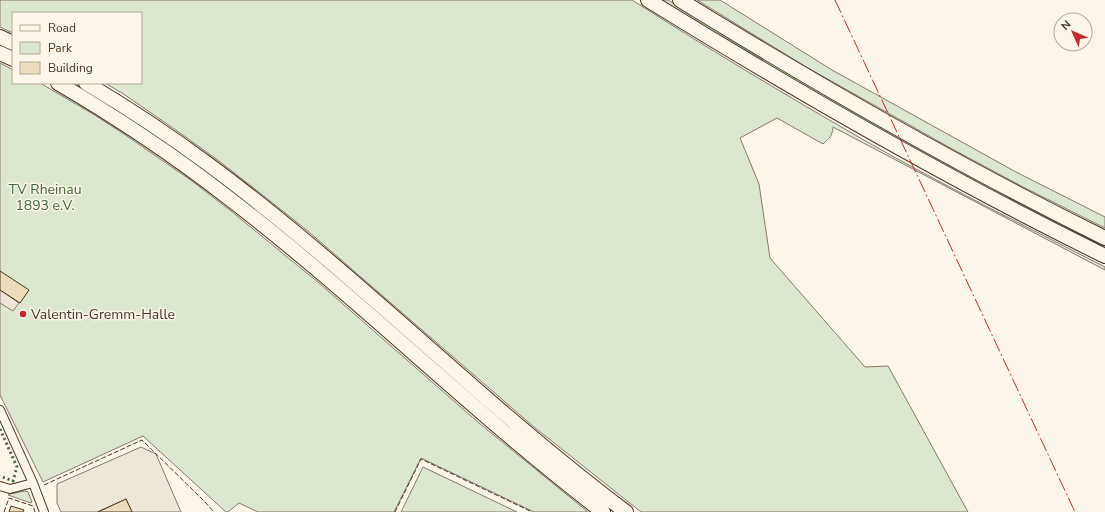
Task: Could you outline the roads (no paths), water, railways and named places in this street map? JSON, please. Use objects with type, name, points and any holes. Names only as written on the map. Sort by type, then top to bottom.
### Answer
[{"type":"highway","points":[[648,0],[771,75],[888,142],[1012,209],[1105,256]]},
{"type":"highway","points":[[680,0],[778,60],[905,133],[1105,238]]},
{"type":"highway","points":[[0,37],[12,43]]},
{"type":"highway","points":[[0,53],[12,59]]},
{"type":"highway","points":[[60,84],[137,131],[227,196],[366,311],[502,431],[603,512]]},
{"type":"highway","points":[[88,84],[166,134],[209,164],[256,201],[326,259],[485,397],[626,512]]},
{"type":"street","points":[[0,410],[33,483],[44,512]]},
{"type":"street","points":[[1,489],[10,489],[33,483]]},
{"type":"place","name":"Valentin-Gremm-Halle","points":[[23,314]]},
{"type":"park label","name":"TV Rheinau 1893 e.V.","points":[[45,198]]}]
